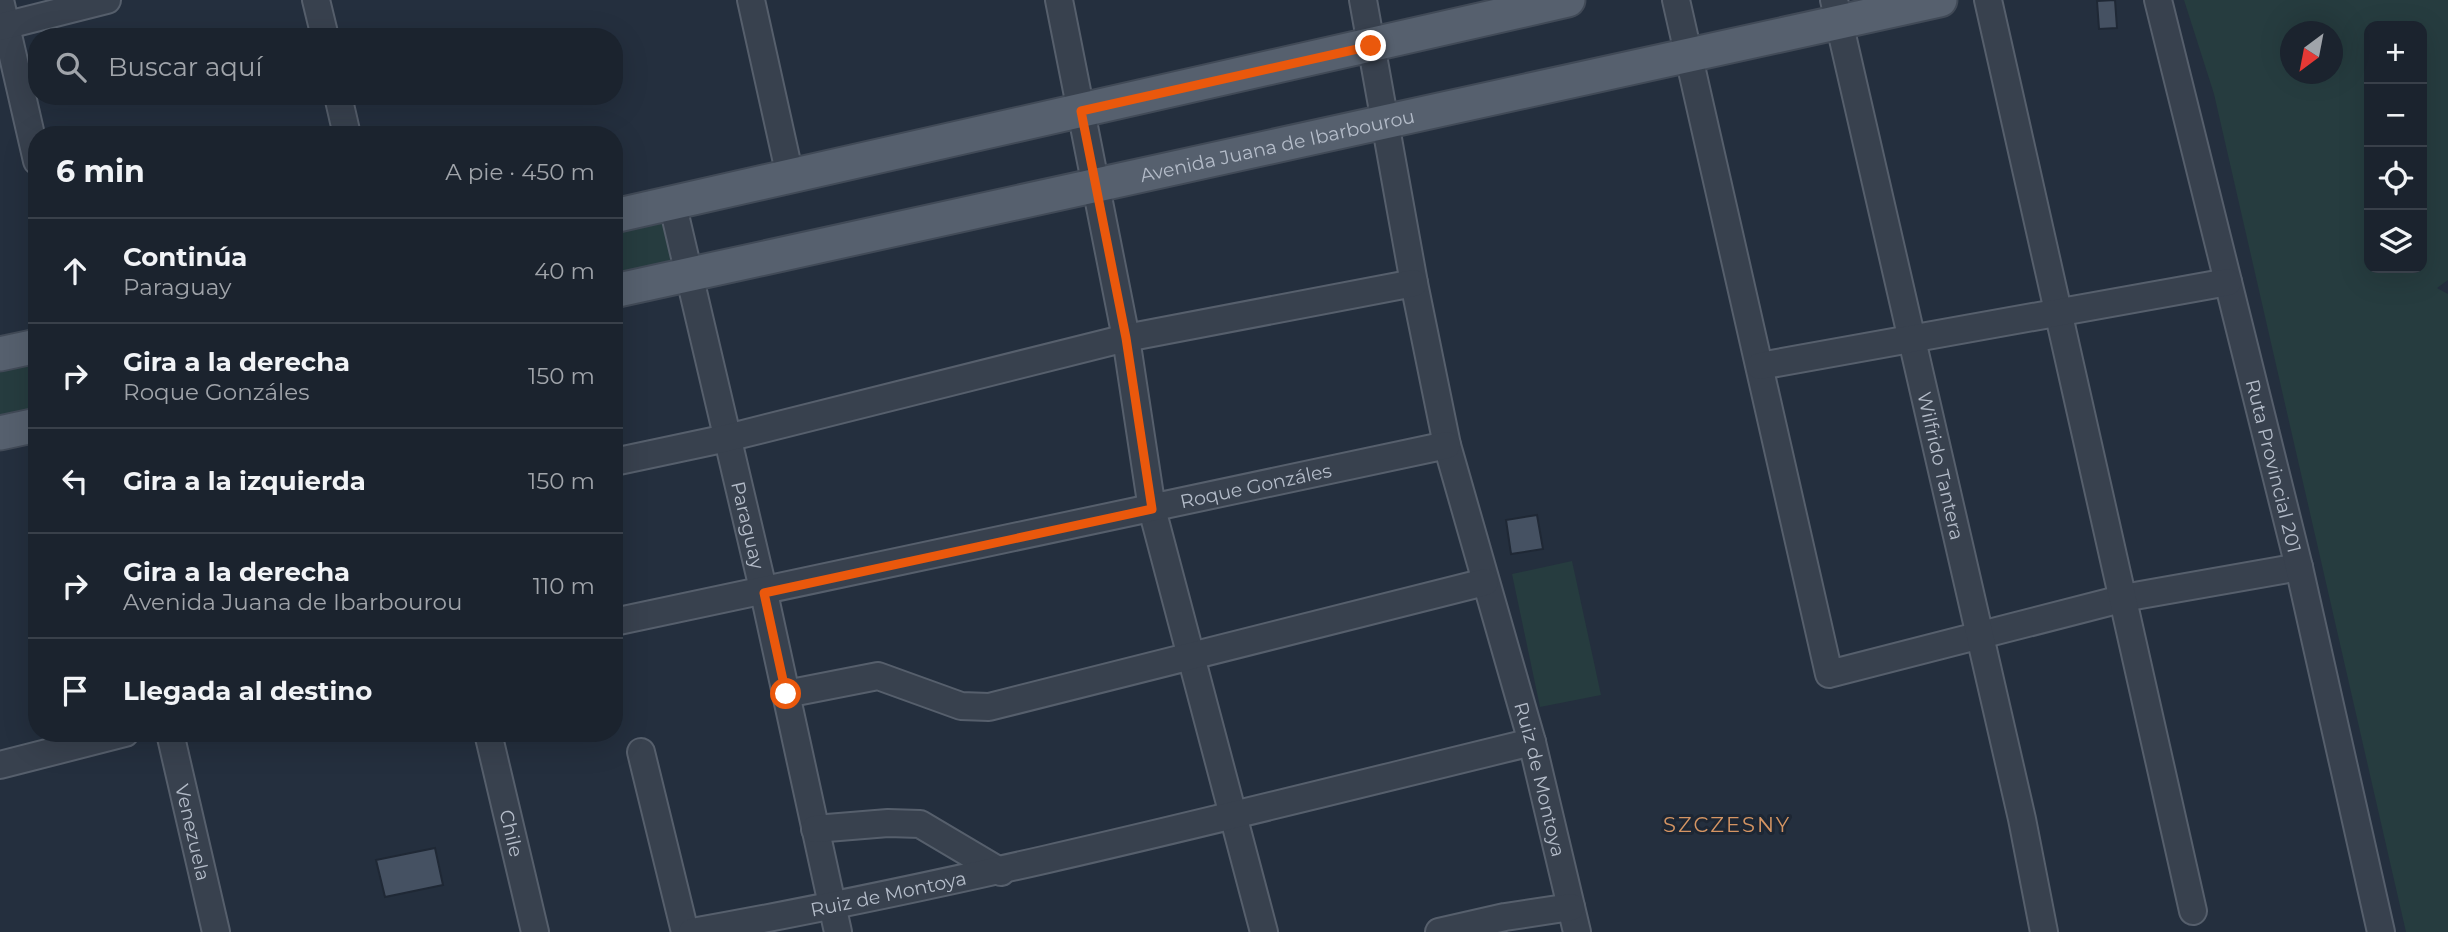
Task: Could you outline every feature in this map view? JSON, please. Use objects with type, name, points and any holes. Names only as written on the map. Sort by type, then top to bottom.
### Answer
[{"type":"main road","points":[[623,214],[1568,0]]},
{"type":"main road","name":"Avenida Juana de Ibarbourou","points":[[623,289],[1690,55],[1836,11],[1940,0]]},
{"type":"main road","points":[[0,354],[28,348]]},
{"type":"main road","points":[[0,433],[28,427]]},
{"type":"street","points":[[0,0],[3,26],[28,126]]},
{"type":"street","points":[[3,26],[107,0]]},
{"type":"street","points":[[316,0],[323,28]]},
{"type":"street","points":[[751,0],[790,176]]},
{"type":"street","points":[[1059,0],[1126,338],[1152,509],[1264,932]]},
{"type":"street","name":"Ruiz de Montoya","points":[[1363,0],[1414,283],[1447,445],[1532,743],[1574,919],[1505,917],[1438,932]]},
{"type":"street","points":[[1676,0],[1829,674],[2124,598],[2299,567]]},
{"type":"street","points":[[1988,0],[2193,911]]},
{"type":"street","name":"Ruta Provincial 201","points":[[2158,0],[2299,567],[2381,932]]},
{"type":"street","name":"Wilfrido Tantera","points":[[1836,11],[2022,820],[2044,932]]},
{"type":"street","points":[[340,105],[345,126]]},
{"type":"street","name":"Paraguay","points":[[672,202],[764,593],[835,920]]},
{"type":"street","points":[[1760,366],[2228,282]]},
{"type":"street","points":[[623,461],[727,438],[1126,338],[1414,283]]},
{"type":"street","name":"Roque Gonzáles","points":[[623,620],[764,593],[1447,445]]},
{"type":"street","points":[[786,694],[878,676],[961,706],[989,707],[1485,582]]},
{"type":"street","points":[[0,765],[90,742]]},
{"type":"street","name":"Venezuela","points":[[172,742],[216,932]]},
{"type":"street","name":"Chile","points":[[490,742],[536,932]]},
{"type":"street","name":"Ruiz de Montoya","points":[[692,932],[835,920],[1001,872],[1532,743]]},
{"type":"street","points":[[641,752],[685,932]]},
{"type":"street","points":[[815,829],[888,823],[920,824],[1001,872]]},
{"type":"green space","points":[[2184,0],[2448,0],[2448,280],[2437,288],[2448,294],[2448,932],[2406,932],[2214,94]]},
{"type":"green space","points":[[674,215],[674,263],[623,275],[623,224]]},
{"type":"green space","points":[[28,363],[28,414],[0,421],[0,369]]},
{"type":"green space","points":[[1572,561],[1601,695],[1540,707],[1512,574]]},
{"type":"building","points":[[2115,0],[2117,28],[2099,29],[2097,1]]},
{"type":"building","points":[[1537,515],[1543,549],[1511,554],[1506,520]]},
{"type":"building","points":[[435,848],[443,885],[385,897],[376,860]]},
{"type":"district","name":"SZCZESNY","points":[[1727,824]]},
{"type":"route","points":[[786,694],[764,593],[1152,509],[1126,338],[1081,111],[1371,46]]}]
